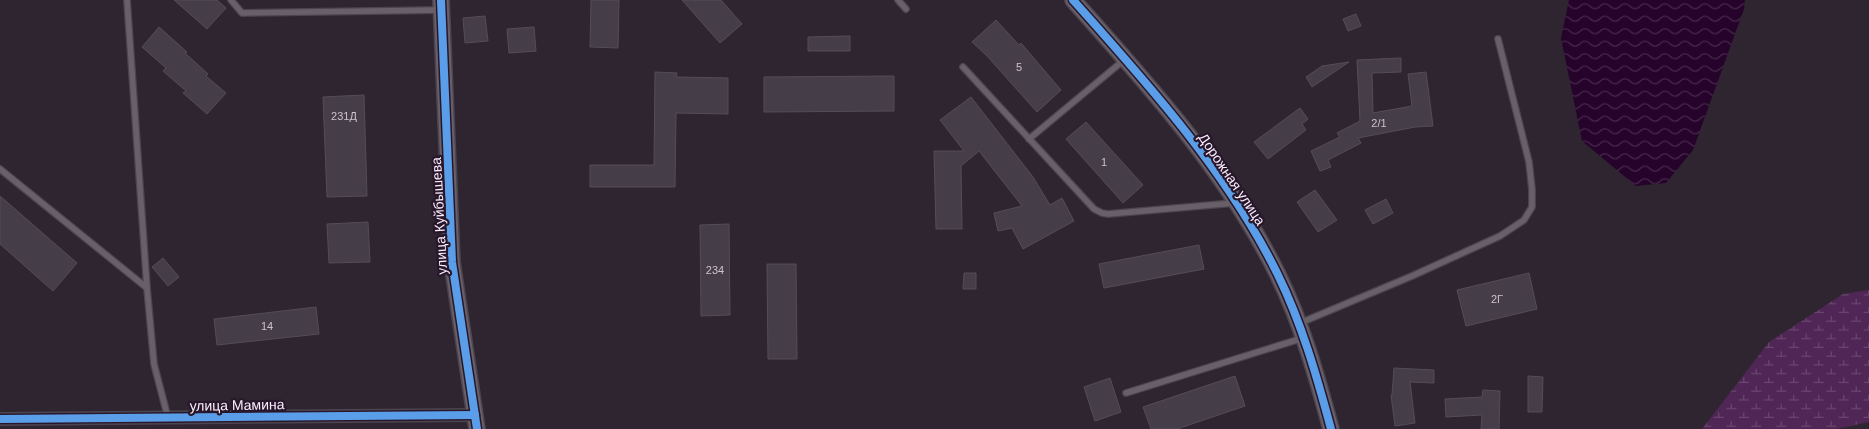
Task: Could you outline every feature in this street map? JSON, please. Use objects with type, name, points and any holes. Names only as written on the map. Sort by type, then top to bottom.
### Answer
[{"type":"street","name":"Дорожная улица","points":[[1073,0],[1126,58],[1188,136],[1236,203],[1278,275],[1320,388],[1331,429]]},
{"type":"street","name":"улица Куйбышева","points":[[441,5],[452,262],[476,422]]},
{"type":"street","name":"улица Мамина","points":[[0,419],[168,418],[476,422]]},
{"type":"lane","points":[[128,0],[147,288],[154,364],[168,418]]},
{"type":"lane","points":[[231,0],[242,14],[441,5]]},
{"type":"lane","points":[[898,0],[906,9]]},
{"type":"lane","points":[[1126,393],[1300,331],[1412,276],[1500,236],[1524,220],[1532,207],[1529,162],[1498,39]]},
{"type":"lane","points":[[1029,140],[1126,58]]},
{"type":"lane","points":[[964,67],[1029,140],[1094,209],[1102,214],[1236,203]]},
{"type":"lane","points":[[0,169],[147,288]]},
{"type":"green space","points":[[1869,290],[1869,422],[1836,429],[1702,429],[1769,342],[1843,294]]},
{"type":"water","points":[[1569,0],[1745,0],[1744,9],[1693,150],[1666,183],[1636,186],[1582,141],[1561,38]]},
{"type":"building","points":[[174,0],[217,0],[226,8],[207,29]]},
{"type":"building","points":[[591,0],[619,0],[618,48],[590,47]]},
{"type":"building","points":[[682,0],[721,0],[742,24],[720,43]]},
{"type":"building","points":[[1356,14],[1361,26],[1348,31],[1343,19]]},
{"type":"building","points":[[485,16],[488,41],[465,43],[463,18]]},
{"type":"building","points":[[996,20],[1019,45],[1021,43],[1061,90],[1037,112],[972,42]]},
{"type":"building","points":[[159,27],[187,52],[185,53],[208,74],[206,76],[226,93],[207,114],[183,93],[186,91],[163,71],[166,68],[142,47]]},
{"type":"building","points":[[534,27],[536,51],[509,53],[507,29]]},
{"type":"building","points":[[850,36],[850,51],[808,51],[808,37]]},
{"type":"building","points":[[1401,58],[1401,72],[1372,73],[1373,113],[1412,106],[1408,74],[1426,72],[1433,126],[1415,127],[1358,138],[1361,143],[1328,160],[1331,167],[1320,171],[1311,151],[1340,137],[1337,133],[1360,121],[1357,60]]},
{"type":"building","points":[[1349,62],[1312,87],[1306,77],[1322,66]]},
{"type":"building","points":[[655,72],[677,73],[676,77],[728,78],[728,114],[676,113],[675,187],[590,187],[590,165],[654,165]]},
{"type":"building","points":[[894,76],[894,111],[764,112],[764,77]]},
{"type":"building","points":[[364,95],[367,196],[327,197],[323,97]]},
{"type":"building","points":[[971,97],[1033,177],[1050,205],[1062,198],[1074,221],[1023,249],[1012,228],[998,231],[994,213],[1022,206],[979,151],[961,166],[962,229],[936,229],[934,151],[964,151],[940,120]]},
{"type":"building","points":[[1300,108],[1308,119],[1302,124],[1306,130],[1268,159],[1254,142]]},
{"type":"building","points":[[1086,122],[1143,185],[1123,203],[1066,139]]},
{"type":"building","points":[[1315,190],[1337,220],[1318,232],[1297,202]]},
{"type":"building","points":[[0,196],[77,263],[53,291],[0,244]]},
{"type":"building","points":[[1386,199],[1393,213],[1373,224],[1365,210]]},
{"type":"building","points":[[368,222],[370,262],[329,263],[327,224]]},
{"type":"building","points":[[729,224],[730,315],[701,316],[700,225]]},
{"type":"building","points":[[1199,245],[1204,269],[1104,288],[1099,264]]},
{"type":"building","points":[[163,258],[179,277],[168,286],[152,267]]},
{"type":"building","points":[[767,264],[796,264],[797,359],[768,359]]},
{"type":"building","points":[[964,273],[976,273],[976,289],[963,289]]},
{"type":"building","points":[[1529,273],[1537,309],[1466,326],[1457,290]]},
{"type":"building","points":[[316,307],[319,334],[217,345],[214,319]]},
{"type":"building","points":[[1394,368],[1434,370],[1434,383],[1410,382],[1415,423],[1395,426],[1391,395]]},
{"type":"building","points":[[1235,376],[1245,406],[1177,429],[1151,429],[1143,407]]},
{"type":"building","points":[[1528,376],[1543,377],[1542,412],[1528,412]]},
{"type":"building","points":[[1110,378],[1121,412],[1095,421],[1084,387]]},
{"type":"building","points":[[1483,390],[1500,391],[1499,429],[1481,429],[1482,415],[1446,417],[1445,399],[1482,397]]},
{"type":"cycle path","points":[[441,0],[452,262],[477,429]]},
{"type":"cycle path","points":[[1073,0],[1130,64],[1185,131],[1236,201],[1258,237],[1287,294],[1302,332],[1331,429]]},
{"type":"cycle path","points":[[0,419],[475,415]]}]
